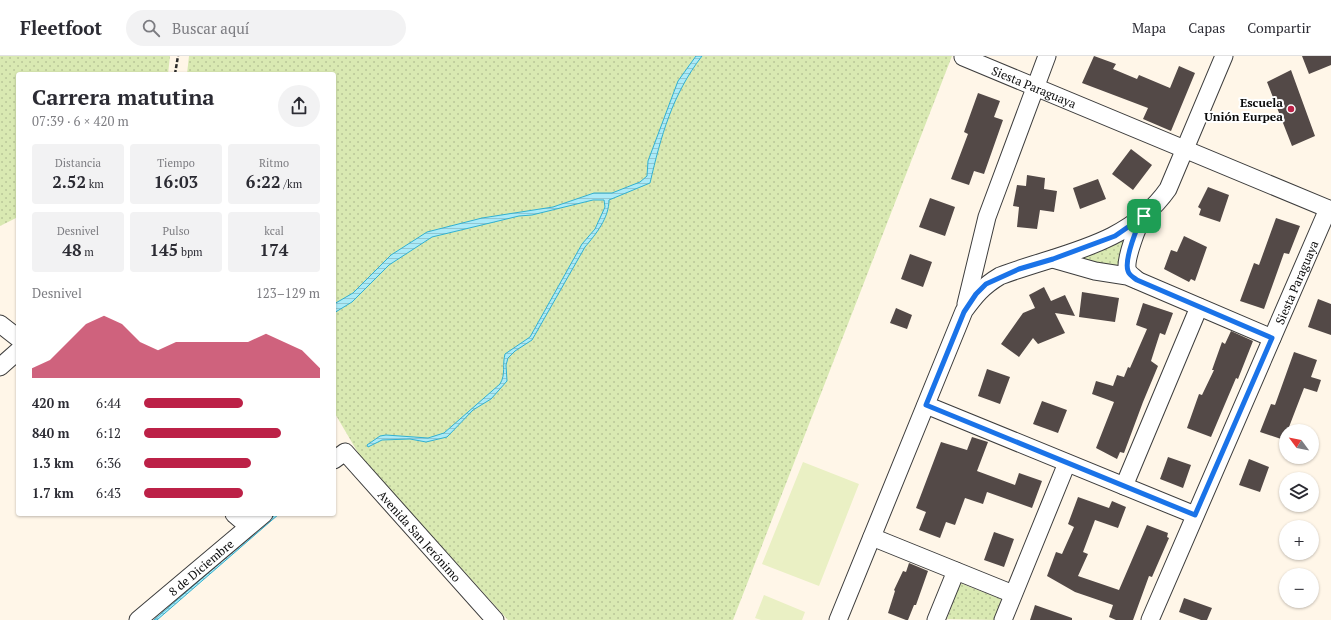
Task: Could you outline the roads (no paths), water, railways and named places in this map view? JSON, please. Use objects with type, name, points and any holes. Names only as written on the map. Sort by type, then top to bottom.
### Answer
[{"type":"street","points":[[838,620],[964,312],[986,217],[1047,56]]},
{"type":"street","points":[[964,312],[976,294],[986,284],[1019,269],[1053,259],[1115,236],[1144,216],[1159,202],[1168,189],[1224,56]]},
{"type":"street","name":"Siesta Paraguaya","points":[[963,57],[1329,210],[1150,620]]},
{"type":"street","points":[[1137,280],[1130,274],[1127,266],[1136,228],[1144,216]]},
{"type":"street","points":[[1053,259],[1095,271],[1127,276],[1272,338]]},
{"type":"street","points":[[1124,486],[1199,307]]},
{"type":"street","points":[[0,324],[16,336]]},
{"type":"street","points":[[0,367],[16,353]]},
{"type":"street","points":[[926,405],[1195,515]]},
{"type":"street","name":"Avenida San Jerónimo","points":[[339,456],[495,620]]},
{"type":"street","points":[[1003,620],[1067,463]]},
{"type":"street","points":[[236,516],[248,526]]},
{"type":"street","name":"8 de Diciembre","points":[[138,620],[261,516]]},
{"type":"street","points":[[872,537],[1013,594]]},
{"type":"street","points":[[936,620],[956,571]]},
{"type":"water","points":[[696,56],[702,56],[675,101],[663,132],[650,183],[609,200],[607,213],[601,225],[585,247],[532,340],[515,351],[508,358],[506,365],[507,381],[491,399],[473,410],[447,437],[426,442],[410,439],[382,440],[368,447],[367,445],[380,436],[386,435],[428,438],[444,433],[500,384],[503,377],[505,354],[530,337],[582,244],[595,229],[605,207],[604,200],[593,200],[432,237],[389,265],[352,302],[336,312],[336,303],[353,293],[391,255],[427,232],[482,218],[553,207],[594,193],[612,193],[640,182],[647,176],[648,161],[678,81]]},
{"type":"water","points":[[274,516],[277,516],[157,620],[154,620]]},
{"type":"place","name":"Escuela Unión Eurpea","points":[[1291,109]]}]
